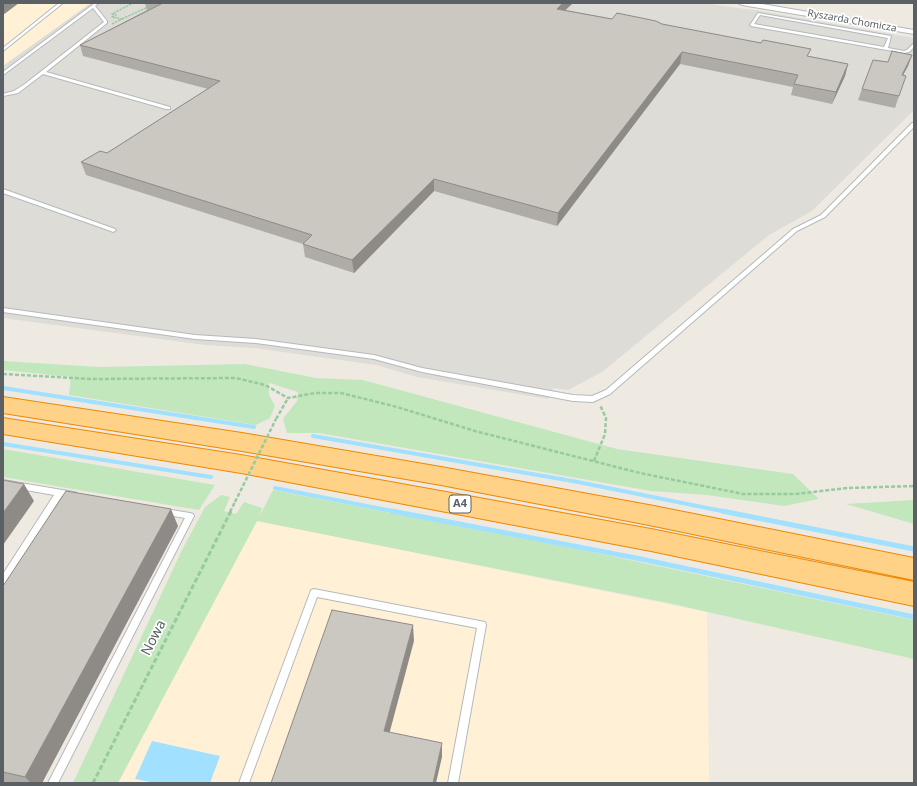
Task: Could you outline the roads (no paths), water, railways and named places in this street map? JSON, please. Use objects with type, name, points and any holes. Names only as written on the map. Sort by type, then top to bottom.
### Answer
[{"type":"highway","name":"A4","points":[[3,405],[242,442],[434,475],[647,514],[914,569]]},
{"type":"highway","name":"A4","points":[[3,426],[257,467],[651,540],[914,594]]},
{"type":"street","name":"Ryszarda Chomicza","points":[[742,3],[914,32]]},
{"type":"lane","points":[[3,50],[61,3]]},
{"type":"lane","points":[[3,74],[95,5],[103,3]]},
{"type":"lane","points":[[3,95],[16,92],[44,73],[106,22],[95,5]]},
{"type":"lane","points":[[886,49],[890,37],[759,14],[752,24],[776,29],[886,49],[904,52],[908,51],[914,44]]},
{"type":"lane","points":[[44,73],[168,108]]},
{"type":"lane","points":[[3,310],[195,337],[256,340],[374,356],[422,370],[573,398],[593,398],[608,392],[795,230],[823,216],[914,124]]},
{"type":"lane","points":[[3,191],[113,230]]},
{"type":"lane","points":[[3,483],[83,497]]},
{"type":"lane","points":[[3,581],[60,493]]},
{"type":"lane","points":[[53,783],[190,516],[152,509]]},
{"type":"lane","points":[[244,783],[314,593],[482,625],[452,783]]},
{"type":"water","points":[[152,741],[220,756],[210,783],[156,783],[135,779]]},
{"type":"waterway","points":[[3,388],[254,427]]},
{"type":"waterway","points":[[313,436],[578,482],[724,511]]},
{"type":"waterway","points":[[3,444],[211,477]]},
{"type":"waterway","points":[[275,488],[397,512]]},
{"type":"waterway","points":[[392,511],[641,559],[914,617]]},
{"type":"waterway","points":[[724,511],[914,549]]}]
